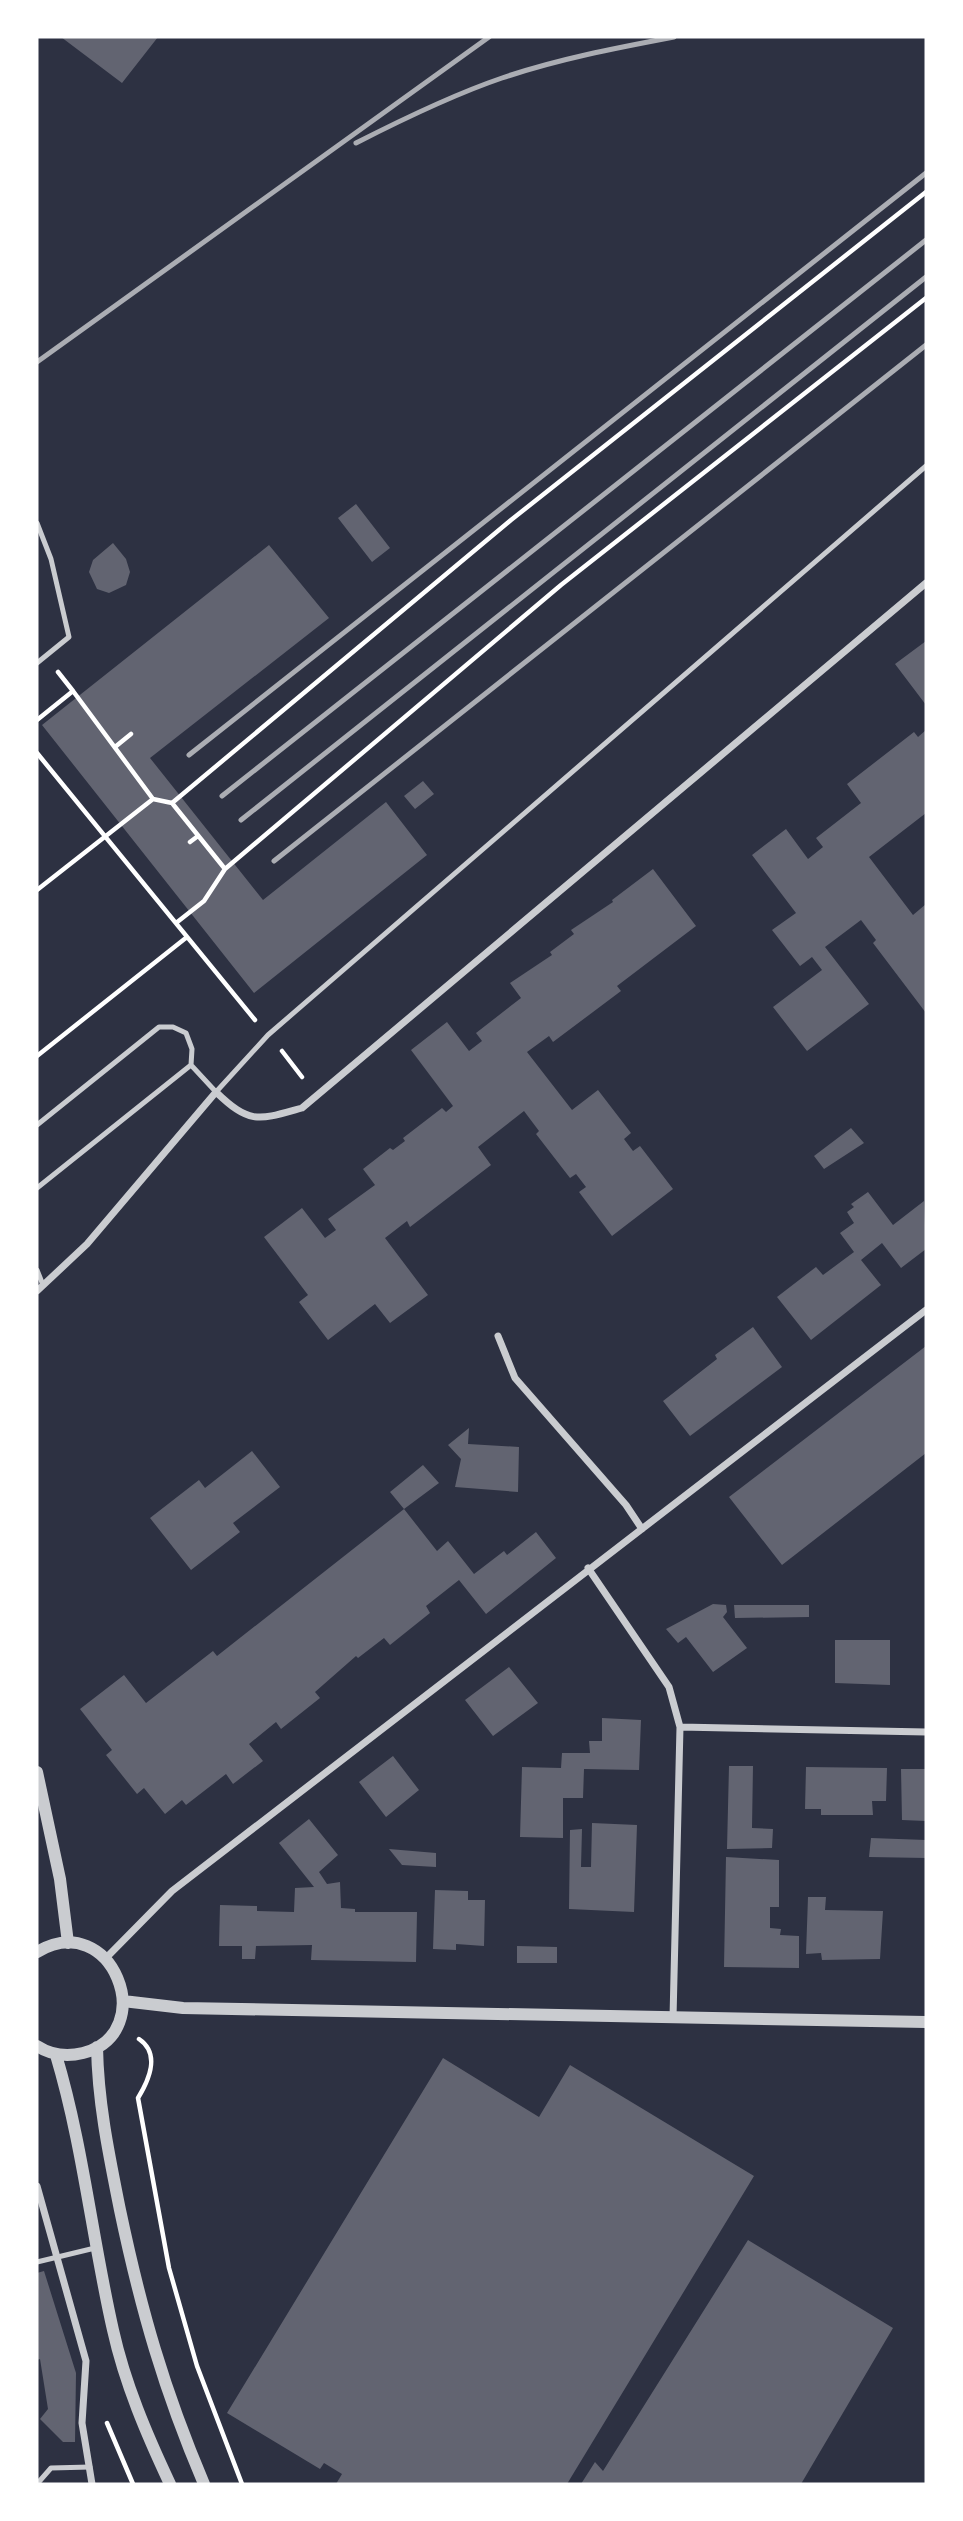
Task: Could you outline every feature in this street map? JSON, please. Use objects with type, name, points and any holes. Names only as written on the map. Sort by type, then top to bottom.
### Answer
[{"type":"street","points":[[40,1288],[87,1244],[216,1092],[237,1113],[265,1118],[302,1108],[926,583]]},
{"type":"street","points":[[106,1958],[172,1891],[926,1310]]},
{"type":"street","points":[[498,1336],[515,1378],[626,1505],[642,1529]]},
{"type":"street","points":[[588,1568],[669,1687],[680,1727],[673,2019]]},
{"type":"street","points":[[680,1727],[926,1732]]},
{"type":"street","points":[[37,1772],[60,1879],[68,1943]]},
{"type":"street","points":[[37,1952],[50,1945],[68,1943],[95,1950],[106,1958],[122,1985],[123,2001],[119,2024],[97,2047],[76,2055],[56,2055],[37,2046]]},
{"type":"street","points":[[123,2001],[183,2008],[926,2022]]},
{"type":"street","points":[[97,2047],[102,2128],[136,2287],[159,2372],[204,2484]]},
{"type":"street","points":[[56,2055],[83,2166],[113,2332],[145,2430],[170,2484]]},
{"type":"street","points":[[37,2186],[86,2361],[82,2423],[92,2484]]},
{"type":"lane","points":[[37,1125],[159,1027],[173,1027],[186,1033],[192,1049],[191,1065],[216,1092],[268,1035],[926,466]]},
{"type":"lane","points":[[37,523],[51,559],[69,637],[37,663]]},
{"type":"lane","points":[[37,1188],[191,1065]]},
{"type":"lane","points":[[37,1270],[40,1288]]},
{"type":"lane","points":[[37,2262],[98,2248]]},
{"type":"lane","points":[[37,2484],[51,2468],[90,2467]]},
{"type":"path","points":[[172,803],[512,520],[926,192]]},
{"type":"path","points":[[176,923],[204,901],[225,869],[561,585],[926,298]]},
{"type":"path","points":[[58,672],[153,799],[172,803],[225,869]]},
{"type":"path","points":[[37,720],[73,691]]},
{"type":"path","points":[[115,747],[131,734]]},
{"type":"path","points":[[37,752],[257,1022]]},
{"type":"path","points":[[37,890],[153,799]]},
{"type":"path","points":[[190,842],[198,836]]},
{"type":"path","points":[[37,1056],[187,937]]},
{"type":"path","points":[[281,1051],[307,1083]]},
{"type":"path","points":[[119,2024],[145,2043],[152,2058],[150,2078],[138,2098],[169,2268],[197,2367],[242,2484]]},
{"type":"building","points":[[61,37],[158,37],[122,83]]},
{"type":"building","points":[[356,504],[390,548],[372,562],[338,518]]},
{"type":"building","points":[[113,543],[126,559],[130,572],[126,585],[109,593],[97,589],[89,572],[93,560]]},
{"type":"building","points":[[269,545],[329,618],[150,758],[263,900],[386,802],[427,855],[254,993],[42,725]]},
{"type":"building","points":[[926,641],[926,705],[895,664]]},
{"type":"building","points":[[926,730],[926,813],[869,857],[913,915],[926,904],[926,1013],[873,943],[876,940],[861,920],[825,947],[869,1004],[807,1051],[773,1007],[822,970],[812,957],[800,966],[772,930],[796,913],[752,855],[786,829],[808,859],[823,847],[816,838],[861,803],[847,784],[914,732],[918,737]]},
{"type":"building","points":[[423,781],[434,794],[415,809],[404,796]]},
{"type":"building","points":[[653,869],[696,926],[617,986],[621,991],[553,1042],[549,1036],[527,1052],[572,1110],[598,1090],[631,1133],[624,1139],[633,1151],[640,1146],[673,1189],[612,1236],[579,1192],[586,1187],[576,1174],[570,1178],[536,1134],[539,1131],[524,1111],[478,1147],[491,1165],[410,1227],[407,1221],[385,1238],[428,1295],[390,1323],[375,1304],[328,1340],[299,1302],[308,1295],[264,1237],[302,1208],[325,1238],[336,1230],[328,1219],[375,1185],[363,1169],[390,1148],[393,1150],[405,1141],[403,1138],[442,1108],[446,1112],[453,1106],[411,1050],[447,1022],[469,1051],[482,1041],[476,1033],[521,998],[510,983],[552,955],[550,952],[574,934],[571,930],[613,902],[612,900]]},
{"type":"building","points":[[851,1128],[864,1143],[824,1169],[814,1156]]},
{"type":"building","points":[[868,1192],[893,1225],[924,1201],[926,1249],[901,1268],[882,1243],[861,1260],[881,1285],[811,1340],[777,1297],[816,1267],[823,1275],[854,1252],[840,1233],[854,1223],[847,1212],[854,1207],[851,1204]]},
{"type":"building","points":[[753,1327],[782,1367],[690,1436],[663,1401],[717,1359],[715,1355]]},
{"type":"building","points":[[926,1346],[926,1453],[782,1565],[729,1497]]},
{"type":"building","points":[[469,1428],[468,1444],[519,1447],[518,1492],[455,1487],[461,1459],[448,1445]]},
{"type":"building","points":[[252,1451],[280,1487],[233,1523],[240,1532],[191,1570],[150,1518],[199,1480],[205,1488]]},
{"type":"building","points":[[423,1465],[439,1483],[404,1509],[390,1492]]},
{"type":"building","points":[[404,1509],[437,1551],[448,1541],[474,1574],[504,1551],[507,1555],[536,1532],[556,1558],[486,1614],[459,1580],[426,1606],[430,1613],[390,1645],[384,1638],[358,1658],[356,1656],[315,1692],[320,1698],[281,1729],[276,1722],[249,1744],[263,1761],[233,1784],[226,1774],[186,1805],[182,1800],[165,1814],[144,1788],[137,1794],[106,1755],[112,1750],[80,1709],[124,1675],[146,1703],[213,1651],[217,1656]]},
{"type":"building","points":[[713,1604],[726,1605],[727,1612],[723,1617],[747,1648],[713,1672],[686,1637],[678,1643],[666,1629]]},
{"type":"building","points":[[734,1605],[809,1605],[809,1617],[735,1618]]},
{"type":"building","points":[[835,1640],[890,1640],[890,1685],[835,1683]]},
{"type":"building","points":[[509,1667],[538,1703],[493,1736],[465,1700]]},
{"type":"building","points":[[602,1718],[641,1720],[639,1770],[584,1769],[583,1798],[563,1798],[563,1838],[520,1837],[522,1767],[561,1768],[562,1753],[590,1753],[589,1741],[602,1741]]},
{"type":"building","points":[[393,1756],[419,1790],[386,1817],[359,1782]]},
{"type":"building","points":[[729,1766],[753,1766],[752,1828],[773,1829],[772,1848],[727,1849]]},
{"type":"building","points":[[806,1767],[887,1768],[886,1801],[872,1801],[873,1815],[821,1815],[821,1809],[805,1809]]},
{"type":"building","points":[[901,1769],[926,1769],[926,1821],[902,1820]]},
{"type":"building","points":[[309,1819],[338,1855],[319,1872],[327,1884],[340,1882],[341,1908],[355,1909],[355,1912],[417,1912],[416,1962],[311,1960],[312,1945],[256,1946],[255,1959],[242,1959],[242,1946],[219,1946],[220,1905],[257,1906],[257,1911],[294,1912],[295,1888],[314,1887],[279,1843]]},
{"type":"building","points":[[592,1823],[637,1825],[634,1912],[569,1909],[570,1830],[582,1829],[581,1867],[591,1867]]},
{"type":"building","points":[[871,1838],[926,1840],[926,1858],[869,1857]]},
{"type":"building","points":[[389,1849],[436,1853],[436,1867],[402,1865]]},
{"type":"building","points":[[726,1857],[779,1860],[779,1907],[770,1907],[770,1928],[781,1929],[780,1935],[799,1936],[799,1968],[724,1967]]},
{"type":"building","points":[[435,1890],[468,1891],[468,1900],[485,1900],[484,1946],[456,1944],[456,1950],[433,1949]]},
{"type":"building","points":[[808,1897],[826,1897],[825,1910],[883,1911],[880,1959],[822,1960],[821,1953],[806,1954]]},
{"type":"building","points":[[517,1946],[557,1947],[557,1963],[517,1963]]},
{"type":"building","points":[[443,2058],[539,2117],[570,2065],[754,2176],[567,2484],[336,2484],[342,2474],[324,2463],[320,2469],[227,2413]]},
{"type":"building","points":[[748,2240],[893,2328],[801,2484],[581,2484],[595,2462],[603,2471]]},
{"type":"building","points":[[44,2271],[76,2373],[75,2442],[63,2442],[40,2419],[48,2409],[40,2359],[37,2360],[37,2273]]},
{"type":"railway","points":[[37,362],[489,37]]},
{"type":"railway","points":[[356,143],[428,108],[502,78],[566,60],[674,37]]},
{"type":"railway","points":[[189,755],[926,173]]},
{"type":"railway","points":[[222,796],[926,240]]},
{"type":"railway","points":[[241,820],[926,277]]},
{"type":"railway","points":[[274,861],[926,345]]}]
